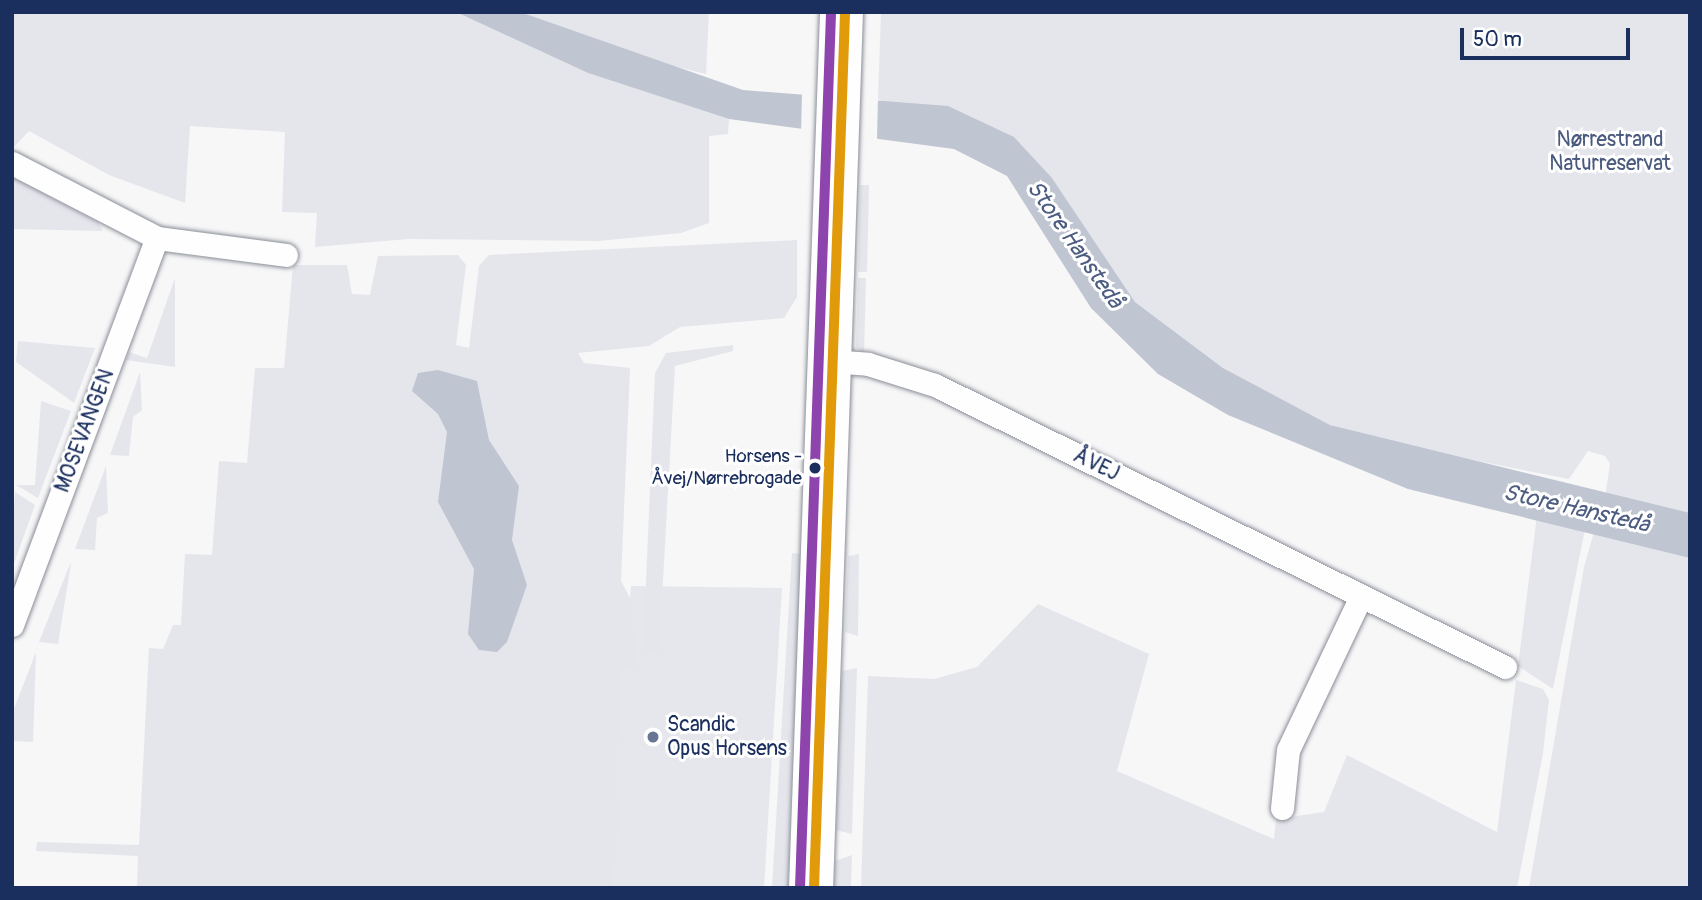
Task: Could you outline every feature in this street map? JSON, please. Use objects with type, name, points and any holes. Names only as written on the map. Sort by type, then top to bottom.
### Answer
[{"type":"street","points":[[821,888],[839,72],[831,12]]},
{"type":"street","points":[[839,72],[851,12]]},
{"type":"street","points":[[12,163],[157,238],[286,255]]},
{"type":"street","name":"MOSEVANGEN","points":[[12,625],[157,238]]},
{"type":"street","points":[[800,888],[832,361]]},
{"type":"street","name":"ÅVEJ","points":[[832,361],[935,385],[1505,667]]},
{"type":"street","points":[[1282,808],[1289,750],[1361,596]]},
{"type":"shaded area","points":[[631,586],[782,588],[764,888],[499,888],[629,609]]},
{"type":"green space","points":[[12,12],[456,12],[588,73],[729,119],[728,134],[709,136],[709,223],[681,233],[598,241],[408,239],[315,247],[317,213],[282,212],[285,132],[190,126],[185,203],[109,175],[29,131],[12,149]]},
{"type":"green space","points":[[520,12],[709,12],[706,74],[644,59]]},
{"type":"green space","name":"Nørrestrand Naturreservat","points":[[881,12],[1690,12],[1690,888],[1529,888],[1584,567],[1594,532],[1600,531],[1610,464],[1605,456],[1588,451],[1569,479],[1432,452],[1330,425],[1223,368],[1135,302],[1052,178],[878,99]]},
{"type":"green space","points":[[12,177],[98,222],[103,231],[12,229]]},
{"type":"green space","points":[[860,185],[869,185],[867,272],[858,272]]},
{"type":"green space","points":[[797,240],[797,297],[784,318],[680,327],[649,346],[578,353],[584,363],[630,368],[621,581],[631,600],[637,669],[622,669],[614,801],[621,802],[612,888],[137,888],[138,856],[36,851],[37,842],[139,845],[149,648],[163,649],[173,625],[181,625],[185,554],[212,555],[219,461],[247,463],[255,368],[284,368],[293,265],[347,265],[352,294],[370,295],[378,256],[458,255],[466,265],[456,345],[469,348],[479,266],[489,255]]},
{"type":"green space","points":[[175,278],[175,367],[126,360],[129,352],[147,358]]},
{"type":"green space","points":[[858,278],[866,278],[864,354],[856,347]]},
{"type":"green space","points":[[18,341],[95,348],[74,403],[16,362]]},
{"type":"green space","points":[[733,345],[733,351],[675,366],[659,652],[643,652],[655,373],[666,353]]},
{"type":"green space","points":[[140,372],[142,410],[133,417],[129,456],[110,455]]},
{"type":"green space","points":[[41,401],[71,411],[38,498],[16,485],[35,485]]},
{"type":"green space","points":[[106,466],[108,513],[97,518],[95,550],[75,549]]},
{"type":"green space","points":[[15,492],[35,505],[12,569],[12,539]]},
{"type":"green space","points":[[1537,515],[1585,529],[1553,689],[1518,666]]},
{"type":"green space","points":[[792,553],[801,554],[788,888],[772,888]]},
{"type":"green space","points":[[859,554],[858,636],[845,632],[848,556]]},
{"type":"green space","points":[[70,564],[58,644],[39,642]]},
{"type":"green space","points":[[1038,604],[1149,654],[1117,771],[1274,839],[1276,819],[1324,812],[1347,755],[1497,832],[1516,680],[1543,689],[1549,700],[1543,753],[1517,888],[861,888],[868,676],[934,679],[977,667]]},
{"type":"green space","points":[[36,652],[33,742],[12,741],[12,714]]},
{"type":"green space","points":[[857,668],[852,834],[836,830],[842,671]]},
{"type":"green space","points":[[852,855],[851,888],[834,888],[835,861]]},
{"type":"water","name":"Store Hanstedå","points":[[456,12],[520,12],[743,90],[948,106],[1014,137],[1052,178],[1135,302],[1223,368],[1330,425],[1690,513],[1690,558],[1408,489],[1228,415],[1158,374],[1091,308],[1007,176],[954,149],[729,119],[588,73]]},
{"type":"water","points":[[438,370],[477,381],[489,440],[519,486],[512,540],[527,585],[507,642],[497,652],[479,650],[468,634],[474,569],[438,502],[447,432],[438,414],[412,391],[418,373]]},
{"type":"pier","points":[[802,93],[878,96],[877,141],[801,134]]},
{"type":"transit line","points":[[800,888],[831,12]]},
{"type":"transit line","points":[[814,888],[845,12]]},
{"type":"place","name":"Horsens - Åvej/Nørrebrogade","points":[[815,468]]},
{"type":"place","name":"Scandic Opus Horsens","points":[[653,737]]}]
